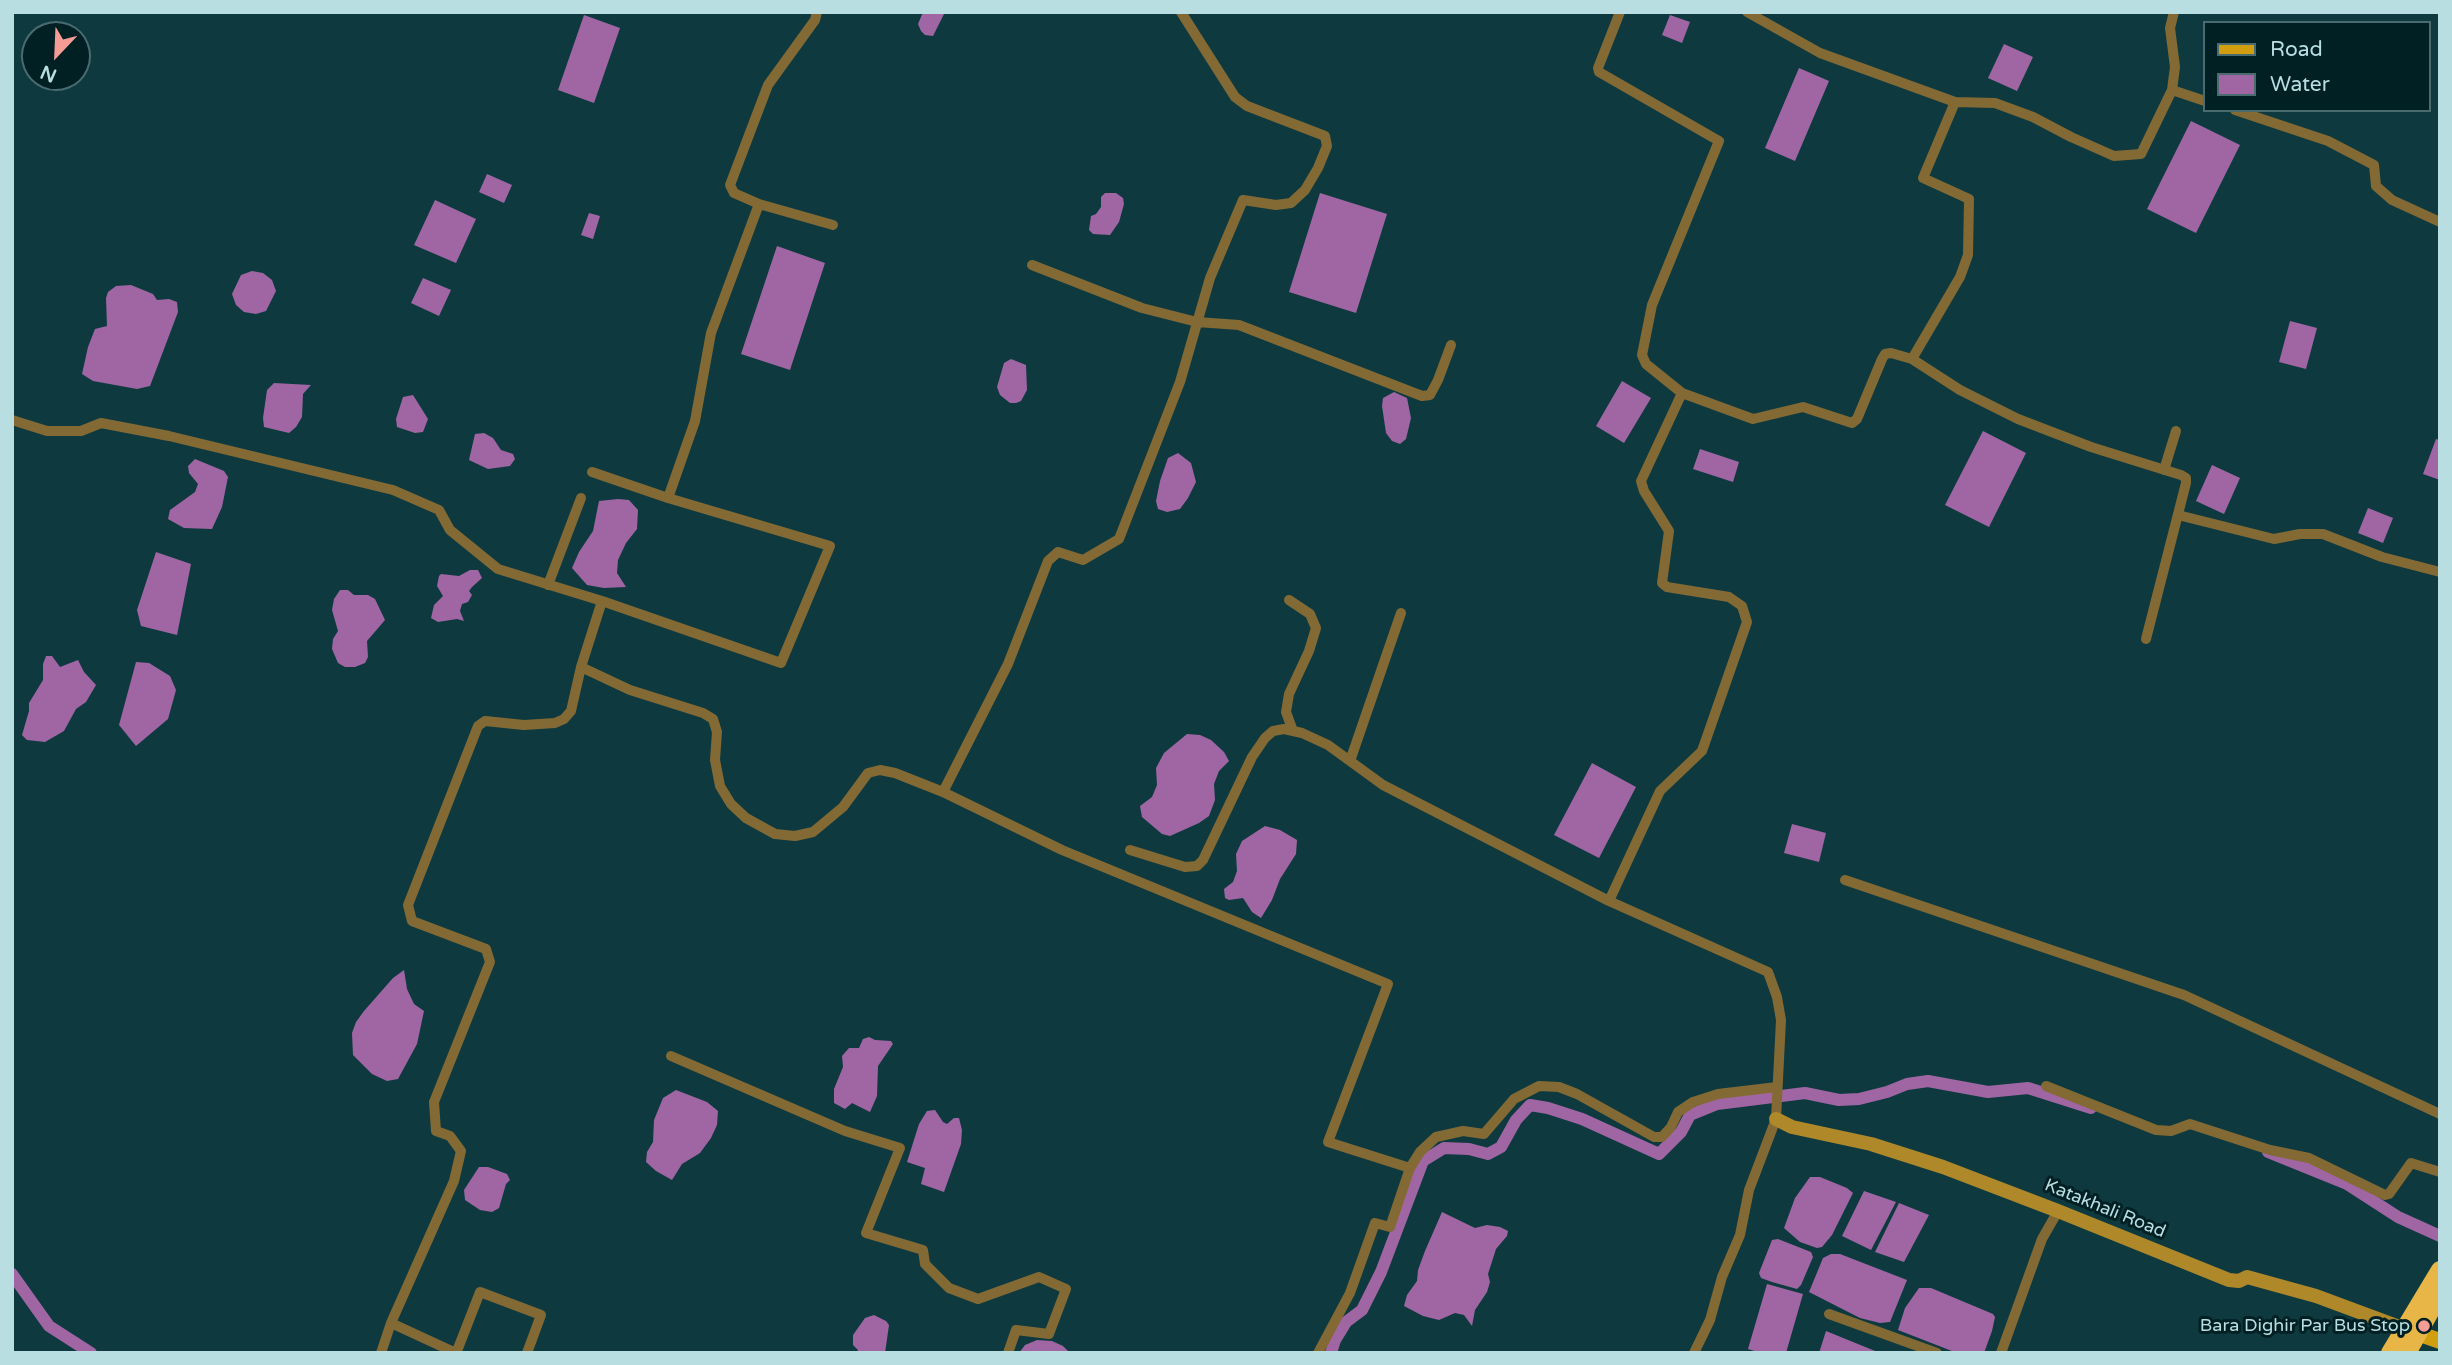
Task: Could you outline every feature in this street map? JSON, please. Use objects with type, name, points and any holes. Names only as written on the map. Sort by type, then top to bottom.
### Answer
[{"type":"highway","points":[[2407,1353],[2411,1331],[2440,1270]]},
{"type":"highway","points":[[2390,1353],[2440,1294]]},
{"type":"main road","points":[[2411,1331],[2440,1342]]},
{"type":"street","points":[[817,12],[815,20],[768,85],[730,185],[734,193],[759,204],[834,225]]},
{"type":"street","points":[[943,792],[1008,664],[1048,561],[1058,552],[1083,560],[1119,539],[1180,382],[1210,278],[1243,200],[1276,205],[1291,203],[1305,190],[1327,146],[1325,136],[1247,106],[1235,97],[1181,12]]},
{"type":"street","points":[[1620,12],[1598,68],[1599,72],[1719,141],[1652,306],[1642,355],[1646,364],[1682,393],[1753,419],[1804,407],[1852,424],[1857,419],[1885,354],[1891,353],[1912,359],[1960,390],[2018,419],[2091,447],[2186,478],[2146,639]]},
{"type":"street","points":[[1747,12],[1820,53],[1955,102],[1995,103],[2033,117],[2071,138],[2114,156],[2141,154],[2172,90],[2175,67],[2170,28],[2174,12]]},
{"type":"street","points":[[2172,90],[2204,101]]},
{"type":"street","points":[[1912,359],[1960,277],[1968,255],[1969,199],[1923,178],[1955,102]]},
{"type":"street","points":[[2241,112],[2328,141],[2374,165],[2376,186],[2392,200],[2440,222]]},
{"type":"street","points":[[668,498],[695,421],[711,333],[759,204]]},
{"type":"street","points":[[1032,265],[1142,308],[1197,322],[1239,325],[1422,396],[1430,395],[1451,345]]},
{"type":"street","points":[[1609,901],[1660,791],[1702,751],[1747,622],[1742,606],[1729,597],[1667,587],[1662,583],[1669,531],[1644,491],[1641,481],[1682,393]]},
{"type":"street","points":[[12,420],[47,431],[81,431],[102,423],[169,436],[393,490],[439,510],[450,530],[498,569],[602,601],[781,663],[830,546],[668,498],[592,472]]},
{"type":"street","points":[[2164,470],[2176,431]]},
{"type":"street","points":[[548,585],[581,498]]},
{"type":"street","points":[[2178,515],[2274,539],[2300,534],[2323,534],[2382,557],[2440,572]]},
{"type":"street","points":[[1289,600],[1310,614],[1315,628],[1309,650],[1289,694],[1286,712],[1293,731]]},
{"type":"street","points":[[381,1353],[391,1323],[454,1181],[461,1151],[450,1136],[436,1131],[435,1102],[489,962],[486,949],[412,921],[408,905],[478,726],[485,721],[524,725],[555,723],[564,719],[571,711],[581,667],[602,601]]},
{"type":"street","points":[[1350,761],[1401,612]]},
{"type":"street","points":[[581,667],[630,690],[703,713],[713,719],[717,732],[715,760],[720,786],[731,804],[746,818],[775,834],[795,836],[813,832],[843,807],[868,773],[895,772],[943,792],[1062,850],[1388,985],[1328,1142],[1410,1168]]},
{"type":"street","points":[[1130,850],[1185,867],[1197,866],[1203,860],[1252,757],[1265,738],[1273,731],[1293,731],[1328,746],[1383,785],[1609,901],[1768,972],[1777,997],[1780,1020],[1776,1119],[1749,1190],[1740,1235],[1722,1277],[1710,1320],[1694,1353]]},
{"type":"street","points":[[1845,880],[2184,995],[2440,1114]]},
{"type":"street","points":[[671,1056],[845,1131],[900,1147],[866,1233],[923,1250],[925,1264],[949,1288],[978,1299],[1039,1277],[1066,1289],[1049,1334],[1016,1330],[1008,1353]]},
{"type":"street","points":[[1318,1353],[1350,1293],[1375,1223],[1390,1227],[1410,1168],[1420,1152],[1436,1137],[1463,1131],[1484,1135],[1514,1099],[1539,1086],[1559,1087],[1577,1094],[1654,1137],[1662,1137],[1671,1127],[1678,1112],[1693,1102],[1718,1094],[1777,1087]]},
{"type":"street","points":[[2046,1086],[2156,1130],[2171,1131],[2190,1124],[2270,1150],[2309,1158],[2385,1195],[2389,1194],[2411,1163],[2440,1172]]},
{"type":"street","name":"Katakhali Road","points":[[1776,1119],[1792,1128],[1871,1143],[1943,1167],[2058,1210],[2229,1280],[2239,1281],[2247,1277],[2316,1296],[2411,1331]]},
{"type":"street","points":[[2001,1353],[2042,1239],[2058,1210]]},
{"type":"street","points":[[391,1323],[457,1352],[480,1292],[541,1315],[527,1353]]},
{"type":"street","points":[[1829,1314],[1937,1353]]},
{"type":"water","points":[[923,12],[945,12],[933,36],[925,35],[918,24]]},
{"type":"water","points":[[584,15],[620,28],[594,103],[558,90]]},
{"type":"water","points":[[1670,15],[1690,22],[1682,43],[1662,35]]},
{"type":"water","points":[[2004,44],[2033,57],[2017,91],[1988,78]]},
{"type":"water","points":[[1799,68],[1829,81],[1795,161],[1765,148]]},
{"type":"water","points":[[2191,121],[2240,145],[2196,233],[2147,209]]},
{"type":"water","points":[[487,174],[512,185],[504,203],[479,192]]},
{"type":"water","points":[[1105,193],[1116,193],[1123,198],[1119,222],[1110,235],[1093,234],[1089,230],[1091,216],[1101,207],[1101,197]]},
{"type":"water","points":[[1320,193],[1387,214],[1356,313],[1289,292]]},
{"type":"water","points":[[435,200],[476,219],[456,263],[414,245]]},
{"type":"water","points":[[589,213],[600,216],[593,239],[581,235]]},
{"type":"water","points":[[777,246],[825,263],[790,370],[741,354]]},
{"type":"water","points":[[252,271],[263,273],[272,280],[276,291],[266,311],[256,314],[244,312],[236,305],[232,294],[241,275]]},
{"type":"water","points":[[423,278],[451,290],[439,316],[411,303]]},
{"type":"water","points":[[131,285],[153,294],[157,300],[169,299],[177,302],[178,312],[150,386],[137,389],[93,381],[82,374],[95,329],[107,326],[108,292],[116,286]]},
{"type":"water","points":[[2290,321],[2317,328],[2306,369],[2279,362]]},
{"type":"water","points":[[1011,359],[1026,365],[1027,390],[1021,401],[1016,403],[1010,403],[1000,395],[997,387],[1004,363]]},
{"type":"water","points":[[1622,381],[1651,398],[1624,443],[1596,426]]},
{"type":"water","points":[[274,383],[311,385],[303,394],[302,417],[289,433],[264,427],[267,390]]},
{"type":"water","points":[[1394,392],[1407,398],[1411,418],[1406,439],[1400,444],[1392,441],[1386,433],[1382,406],[1383,398]]},
{"type":"water","points":[[413,395],[428,419],[423,432],[415,433],[397,427],[396,419],[403,397]]},
{"type":"water","points":[[1983,431],[2026,453],[1989,527],[1945,505]]},
{"type":"water","points":[[484,433],[493,438],[501,450],[513,454],[515,459],[510,466],[488,469],[469,460],[475,434]]},
{"type":"water","points":[[2436,439],[2440,440],[2440,480],[2423,474]]},
{"type":"water","points":[[1700,449],[1739,462],[1733,482],[1693,469]]},
{"type":"water","points":[[1178,453],[1191,463],[1196,482],[1180,509],[1167,512],[1158,509],[1156,501],[1168,458]]},
{"type":"water","points":[[195,459],[224,471],[228,477],[222,507],[212,529],[184,528],[168,519],[170,510],[195,492],[198,484],[189,473],[188,466]]},
{"type":"water","points":[[2212,465],[2240,478],[2224,514],[2196,501]]},
{"type":"water","points":[[629,500],[638,510],[637,529],[618,560],[617,573],[626,587],[604,588],[587,585],[572,568],[593,531],[599,501]]},
{"type":"water","points":[[2368,508],[2393,518],[2383,543],[2358,533]]},
{"type":"water","points":[[156,552],[191,564],[177,635],[141,626],[137,610]]},
{"type":"water","points":[[470,570],[478,570],[482,578],[469,591],[472,595],[468,602],[462,604],[460,611],[464,621],[457,619],[438,622],[431,618],[434,605],[443,596],[437,586],[439,576],[459,576]]},
{"type":"water","points":[[340,590],[348,590],[354,595],[368,595],[375,599],[385,620],[367,641],[368,657],[365,663],[355,667],[345,667],[338,663],[332,649],[333,639],[338,631],[332,610],[334,599]]},
{"type":"water","points":[[46,656],[52,656],[60,667],[78,660],[84,672],[96,685],[86,702],[76,709],[64,731],[45,742],[27,740],[22,735],[29,703],[43,680]]},
{"type":"water","points":[[136,662],[149,663],[170,676],[176,690],[168,719],[136,746],[119,725]]},
{"type":"water","points":[[1187,734],[1200,735],[1211,740],[1229,761],[1219,771],[1214,784],[1215,800],[1209,816],[1170,836],[1162,834],[1142,817],[1140,806],[1152,797],[1157,785],[1156,768],[1164,753]]},
{"type":"water","points":[[1592,763],[1636,787],[1599,858],[1554,835]]},
{"type":"water","points":[[1792,824],[1826,833],[1819,862],[1784,853]]},
{"type":"water","points":[[1265,826],[1280,830],[1297,840],[1296,854],[1261,918],[1252,912],[1243,898],[1225,898],[1224,889],[1233,882],[1237,871],[1236,854],[1242,841]]},
{"type":"water","points":[[404,970],[407,989],[414,1004],[424,1011],[417,1044],[398,1079],[387,1081],[372,1074],[353,1055],[352,1033],[364,1011],[393,978]]},
{"type":"water","points":[[869,1037],[891,1041],[893,1044],[878,1066],[877,1096],[870,1112],[852,1103],[845,1109],[834,1103],[834,1089],[843,1067],[842,1056],[849,1048],[859,1048],[863,1039]]},
{"type":"water","points":[[676,1090],[707,1102],[718,1111],[717,1125],[711,1138],[700,1153],[682,1164],[672,1180],[646,1162],[647,1152],[653,1142],[654,1120],[663,1098]]},
{"type":"water","points":[[935,1110],[947,1124],[954,1118],[959,1118],[962,1130],[961,1144],[944,1192],[921,1184],[925,1168],[907,1162],[919,1124],[927,1111]]},
{"type":"water","points":[[479,1167],[488,1167],[507,1174],[510,1180],[506,1184],[499,1208],[492,1212],[480,1210],[465,1200],[464,1190]]},
{"type":"water","points":[[1810,1177],[1820,1177],[1853,1193],[1832,1235],[1822,1247],[1817,1248],[1800,1242],[1784,1228],[1795,1198]]},
{"type":"water","points":[[1864,1191],[1896,1202],[1871,1250],[1842,1236]]},
{"type":"water","points":[[1899,1203],[1929,1215],[1904,1262],[1875,1252]]},
{"type":"water","points":[[1442,1212],[1475,1228],[1487,1225],[1508,1231],[1496,1249],[1488,1274],[1490,1282],[1487,1292],[1475,1310],[1472,1326],[1464,1315],[1455,1313],[1439,1320],[1423,1316],[1404,1306],[1407,1295],[1417,1281],[1418,1270]]},
{"type":"water","points":[[1778,1239],[1811,1252],[1813,1257],[1797,1289],[1761,1278],[1759,1273],[1772,1240]]},
{"type":"water","points":[[1840,1254],[1907,1280],[1890,1322],[1880,1323],[1860,1318],[1809,1292],[1823,1258]]},
{"type":"water","points":[[1767,1284],[1803,1294],[1786,1353],[1761,1353],[1748,1349]]},
{"type":"water","points":[[1919,1288],[1931,1288],[1993,1314],[1995,1317],[1992,1331],[1984,1353],[1957,1353],[1898,1330],[1905,1308]]},
{"type":"water","points":[[874,1315],[889,1325],[885,1353],[857,1353],[858,1350],[853,1345],[853,1335],[865,1318]]},
{"type":"water","points":[[1826,1331],[1880,1353],[1819,1353]]},
{"type":"water","points":[[1037,1340],[1052,1341],[1070,1353],[1019,1353],[1025,1345]]},
{"type":"waterway","points":[[1331,1353],[1346,1322],[1362,1310],[1381,1272],[1423,1161],[1444,1148],[1469,1149],[1488,1154],[1501,1147],[1516,1120],[1530,1105],[1582,1119],[1659,1154],[1681,1132],[1690,1115],[1717,1104],[1805,1093],[1839,1100],[1859,1099],[1907,1084],[1928,1081],[1988,1092],[2028,1088],[2091,1108]]},
{"type":"waterway","points":[[2268,1152],[2347,1184],[2398,1217],[2440,1236]]},
{"type":"waterway","points":[[12,1274],[49,1326],[91,1353]]},
{"type":"place","name":"Bara Dighir Par Bus Stop","points":[[2424,1326]]}]
